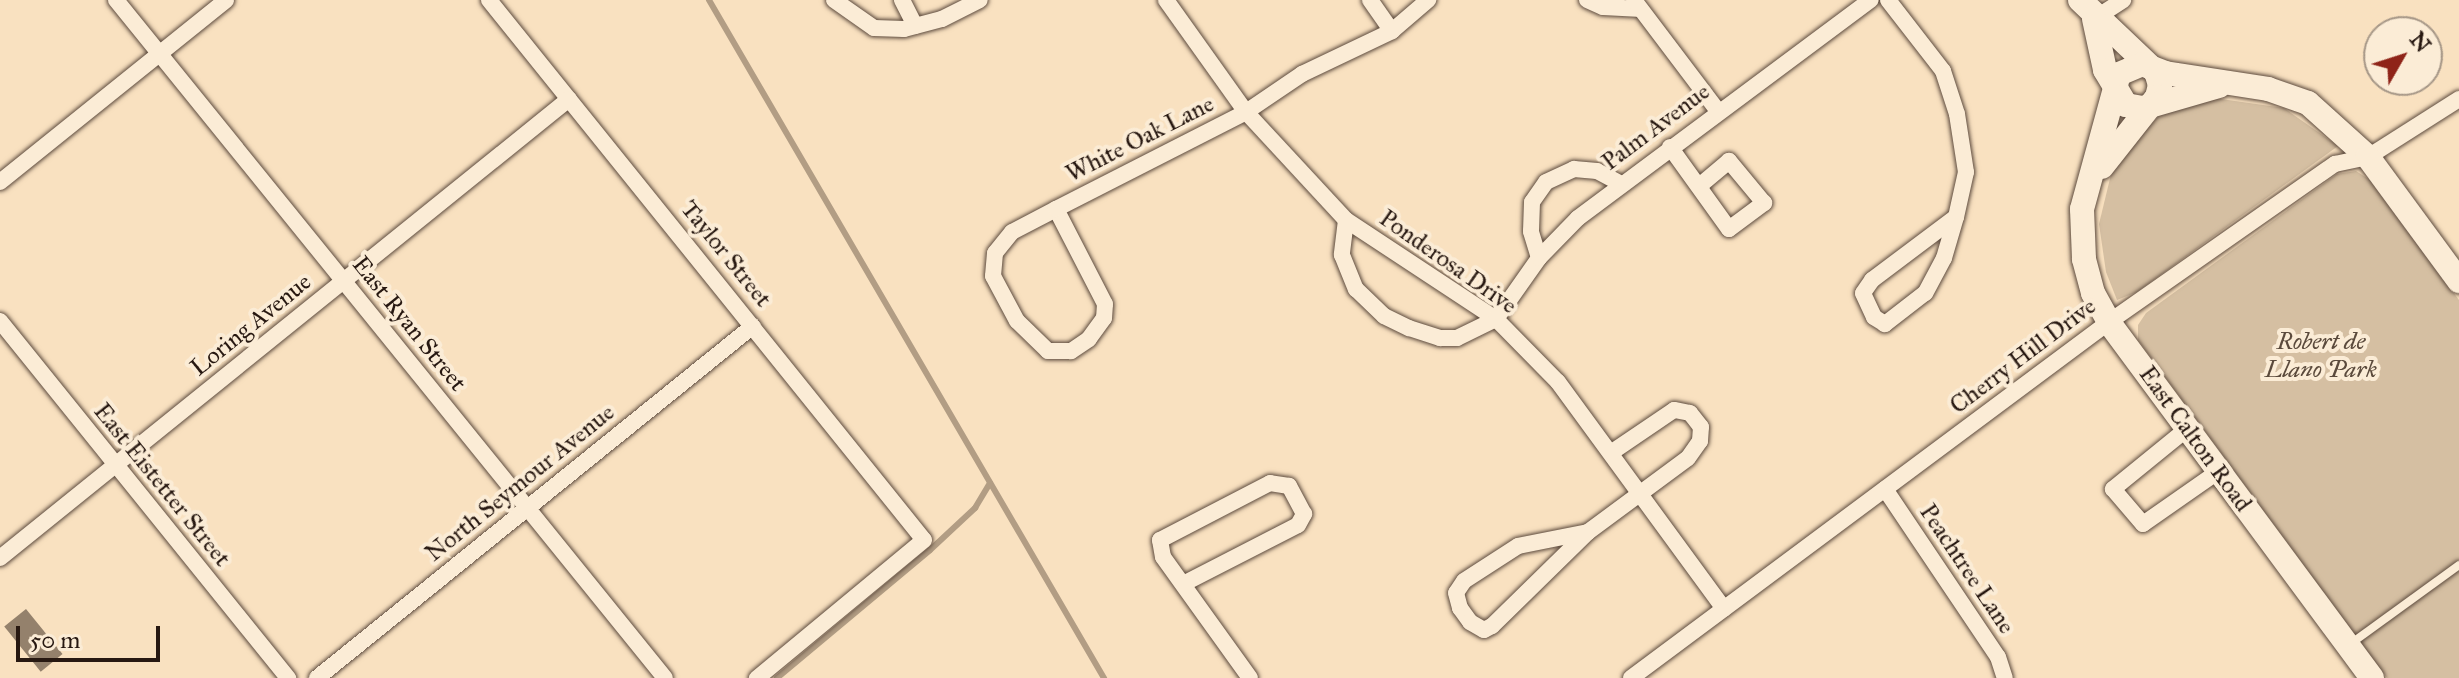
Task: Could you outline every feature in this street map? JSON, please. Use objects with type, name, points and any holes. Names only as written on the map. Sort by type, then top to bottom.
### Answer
[{"type":"main road","points":[[2087,10],[2147,65],[2160,85],[2151,105]]},
{"type":"main road","name":"East Calton Road","points":[[2087,10],[2114,89],[2094,177],[2082,209],[2084,259],[2109,322],[2372,678]]},
{"type":"main road","points":[[2233,83],[2179,94],[2151,105],[2131,107],[2114,89],[2126,67],[2147,65],[2233,83],[2308,103],[2368,157],[2459,281]]},
{"type":"main road","name":"East Calton Road","points":[[2094,177],[2151,105]]},
{"type":"street","name":"East Ryan Street","points":[[116,0],[665,678]]},
{"type":"street","points":[[0,182],[226,0]]},
{"type":"street","name":"Taylor Street","points":[[489,0],[924,540],[757,678]]},
{"type":"street","points":[[834,0],[874,28],[915,26],[980,0]]},
{"type":"street","points":[[902,0],[915,26]]},
{"type":"street","name":"Ponderosa Drive","points":[[1166,0],[1246,112],[1346,220],[1496,319],[1558,382],[1724,609]]},
{"type":"street","points":[[1370,0],[1392,31]]},
{"type":"street","name":"White Oak Lane","points":[[1056,209],[1105,304],[1104,318],[1089,339],[1071,351],[1048,351],[1017,321],[993,276],[995,253],[1012,232],[1056,209],[1246,112],[1302,74],[1392,31],[1428,0]]},
{"type":"street","points":[[1587,0],[1603,7],[1635,4],[1718,111]]},
{"type":"street","name":"Palm Avenue","points":[[1496,319],[1539,258],[1620,183],[1871,0]]},
{"type":"street","points":[[1888,0],[1943,71],[1957,114],[1966,172],[1956,217],[1944,258],[1925,293],[1885,324],[1874,317],[1863,293],[1872,280],[1956,217]]},
{"type":"street","points":[[2087,10],[2123,0]]},
{"type":"street","name":"Loring Avenue","points":[[0,558],[569,99]]},
{"type":"street","name":"Cherry Hill Drive","points":[[1631,678],[2109,322],[2335,164],[2368,157],[2459,99]]},
{"type":"street","points":[[1670,147],[1699,186]]},
{"type":"street","points":[[1539,258],[1531,231],[1532,202],[1546,182],[1574,169],[1597,171],[1620,183]]},
{"type":"street","points":[[1346,220],[1342,255],[1356,289],[1384,316],[1440,338],[1457,338],[1496,319]]},
{"type":"street","name":"East Eistetter Street","points":[[0,321],[288,678]]},
{"type":"street","name":"North Seymour Avenue","points":[[317,678],[753,326]]},
{"type":"street","points":[[1588,532],[1518,546],[1464,581],[1456,593],[1460,608],[1470,622],[1484,630],[1492,626],[1588,532],[1688,458],[1700,441],[1701,427],[1690,413],[1674,410],[1612,452]]},
{"type":"street","points":[[2188,428],[2113,489],[2143,524],[2219,471]]},
{"type":"street","points":[[1183,584],[1298,525],[1304,514],[1289,486],[1270,483],[1160,540],[1163,557],[1250,678]]},
{"type":"street","name":"Peachtree Lane","points":[[1885,489],[1998,657],[2005,678]]},
{"type":"lane","points":[[2348,646],[2459,565]]},
{"type":"green space","points":[[2214,98],[2284,108],[2338,146],[2137,292],[2117,300],[2106,272],[2099,224],[2114,162],[2162,113]]},
{"type":"green space","name":"Robert de Llano Park","points":[[2356,171],[2370,180],[2459,300],[2459,678],[2387,678],[2138,340],[2138,325],[2146,313],[2337,174]]},
{"type":"building","points":[[26,609],[63,654],[41,672],[4,627]]},
{"type":"waterway","points":[[709,0],[1104,678]]},
{"type":"waterway","points":[[777,678],[930,550],[975,508],[990,483]]}]
